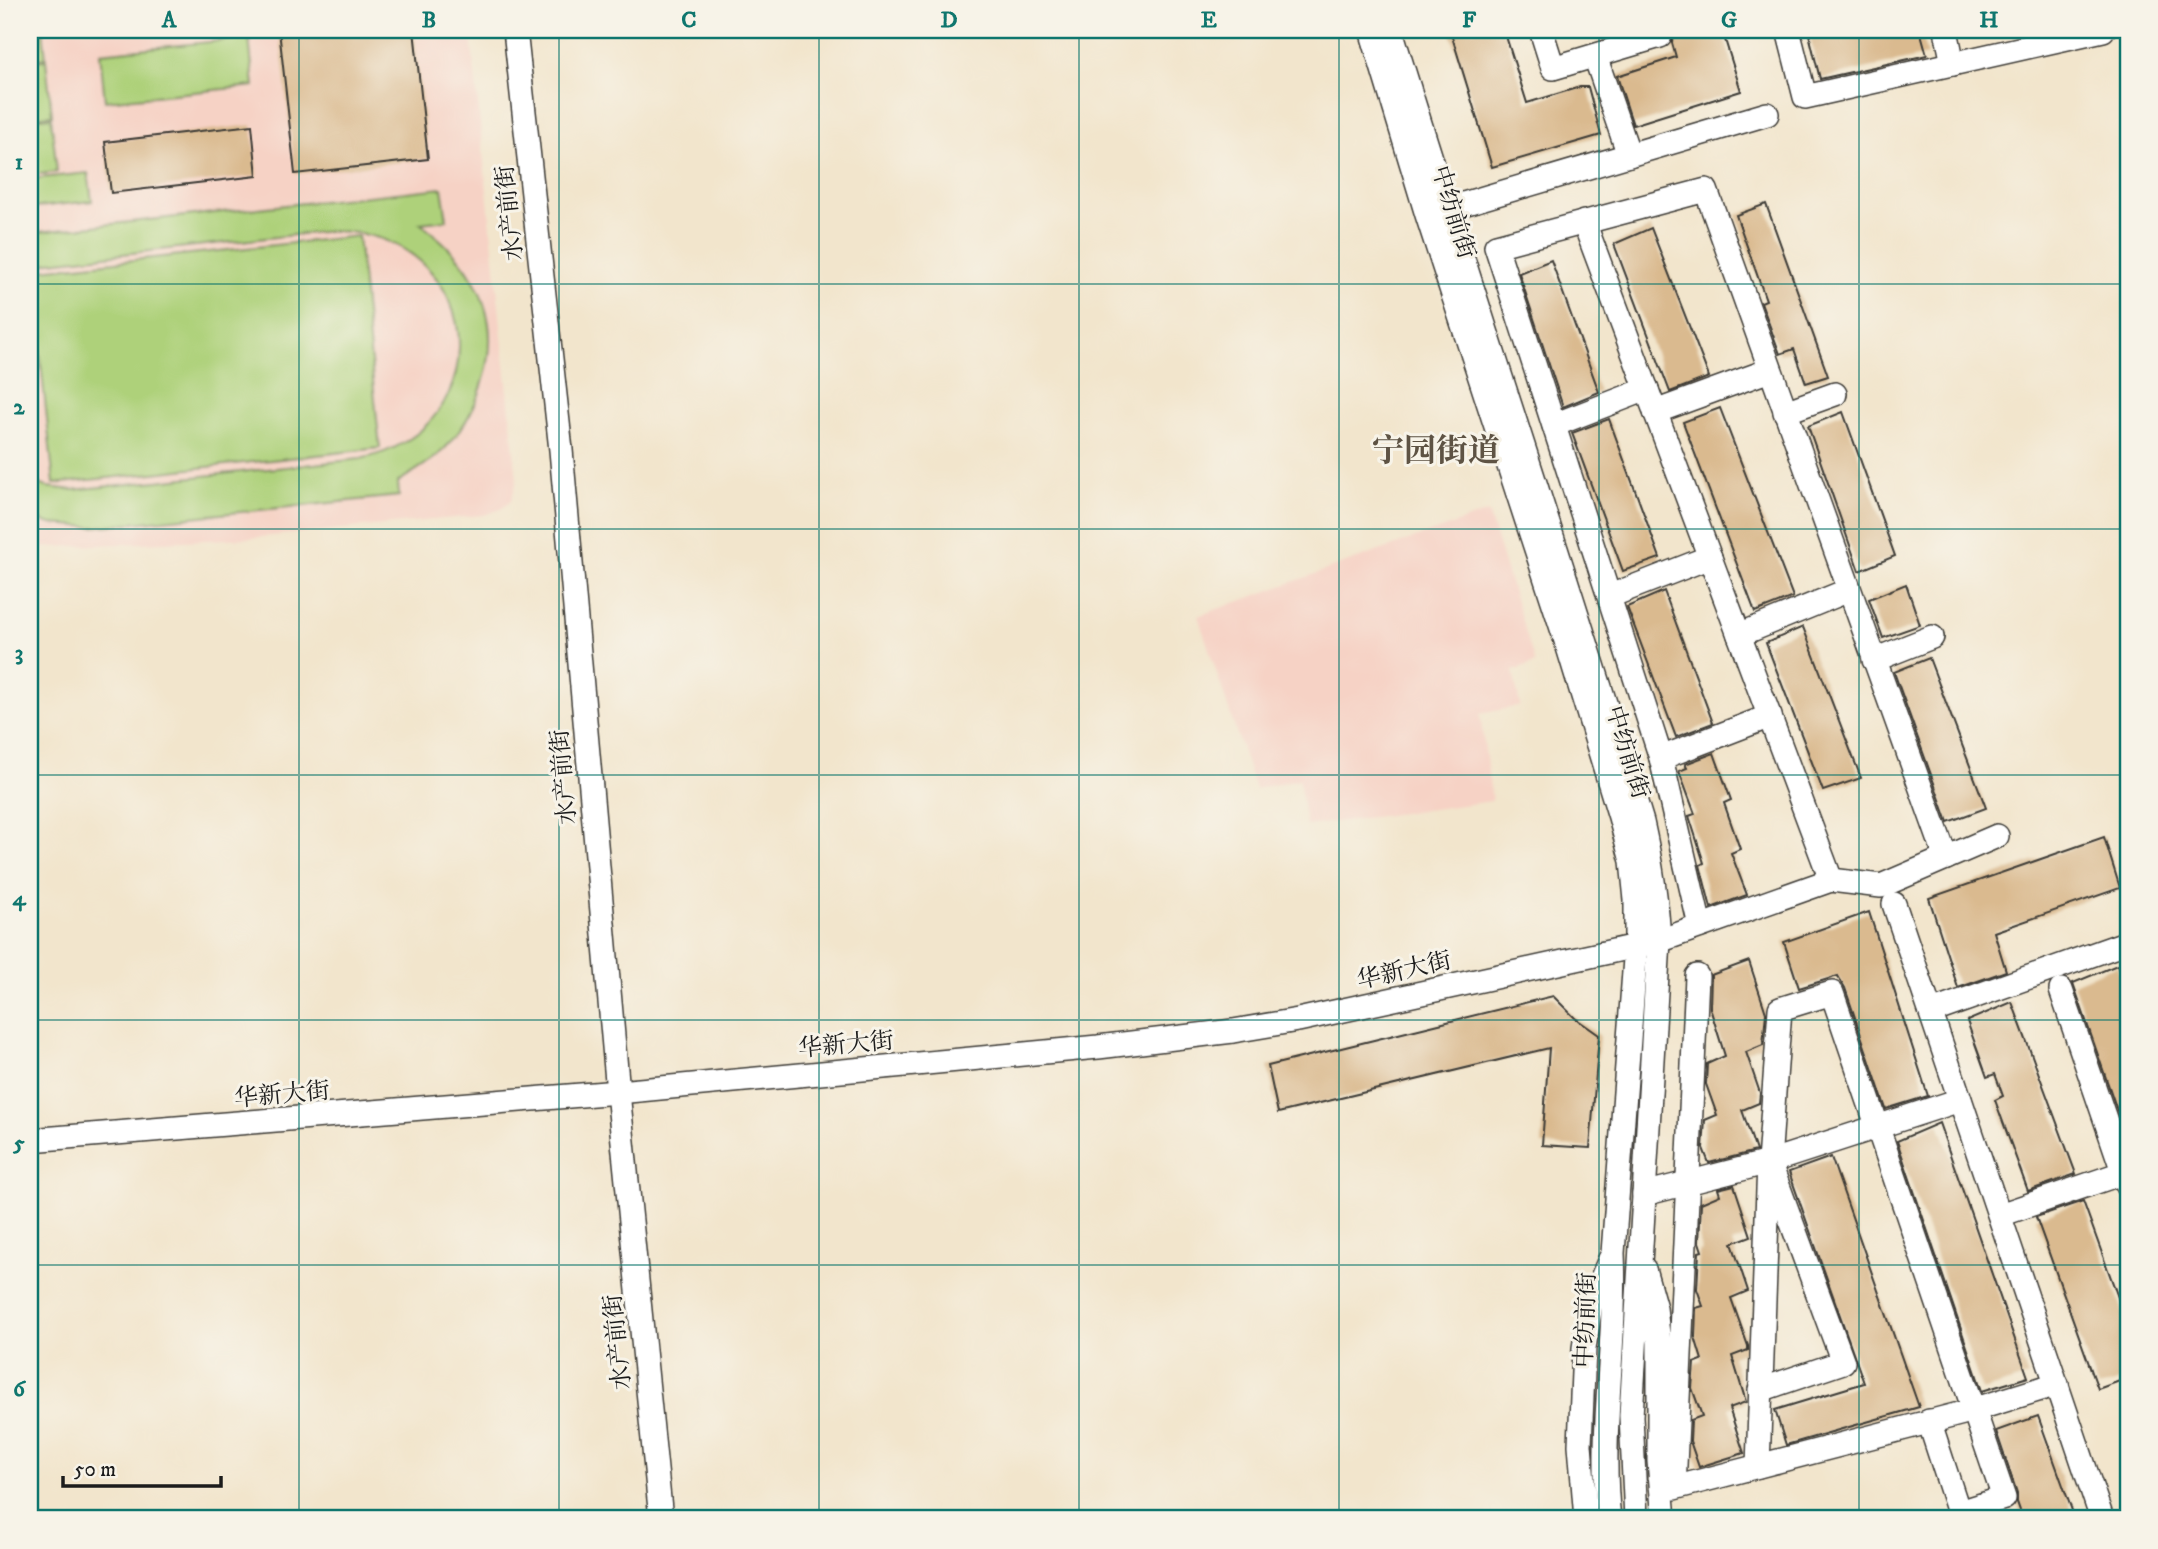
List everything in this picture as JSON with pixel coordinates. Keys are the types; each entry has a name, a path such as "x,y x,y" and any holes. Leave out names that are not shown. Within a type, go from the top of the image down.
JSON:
{"street":[{"name":"水产前街","path":"515,30 561,450 618,1092 661,1519"},
{"name":"中纺前街","path":"1371,30 1437,212 1632,861 1636,900 1636,945 1613,1253 1615,1293 1605,1451 1609,1519"},
{"path":"1391,30 1437,212 1566,573 1642,822 1657,896 1659,941 1631,1416 1636,1519"},
{"path":"1541,30 1553,68 1660,36 1658,30"},
{"path":"1788,30 1805,97 2103,30"},
{"path":"1946,30 1953,64"},
{"path":"1595,56 1629,155"},
{"path":"1437,212 1767,114"},
{"path":"1700,926 1661,758 1611,596 1496,246 1706,190 1946,858"},
{"path":"1584,222 1831,880 1881,886 1997,836"},
{"path":"1655,412 1770,370"},
{"path":"1554,425 1647,389"},
{"path":"1785,412 1835,394"},
{"path":"1611,596 1710,557"},
{"path":"1739,635 1849,590"},
{"path":"1874,660 1932,637"},
{"path":"1661,758 1770,716"},
{"name":"华新大街","path":"30,1140 618,1092 1086,1048 1233,1031 1298,1020 1659,941 1831,880"},
{"path":"1894,904 2102,1519"},
{"path":"1931,1012 2128,942"},
{"path":"1697,976 1674,1488 1929,1421 2057,1384"},
{"path":"2000,1215 2127,1176 2061,990"},
{"path":"1758,1466 1769,1162 1780,1009 1832,993 2004,1499 1960,1516 1929,1421"},
{"path":"1644,1194 1769,1162 1961,1100"},
{"path":"1759,1390 1843,1362 1769,1162"},
{"path":"1587,1519 1580,1445 1584,1348 1591,1304 1613,1253"},
{"path":"1641,1258 1655,1308 1659,1343 1659,1461 1664,1519"}],"shaded area":[{"path":"30,30 458,30 459,36 471,36 517,480 511,501 501,509 484,515 250,538 30,548"},
{"path":"1488,512 1535,663 1513,671 1520,706 1480,714 1492,801 1306,826 1299,779 1255,789 1198,616"}],"green space":[{"path":"30,30 43,30 46,58 30,60"},
{"path":"249,38 254,86 105,101 100,53"},
{"path":"46,60 52,115 30,117 30,61"},
{"path":"51,117 57,172 30,175 30,119"},
{"path":"88,173 92,201 30,208 30,179"},
{"path":"442,188 447,220 420,223 460,260 475,282 485,307 490,346 482,387 464,424 438,455 398,482 399,496 93,527 51,524 30,517 30,481 47,487 73,490 360,459 407,441 439,411 456,374 458,334 447,295 422,262 383,240 331,231 50,262 30,268 30,233"},
{"path":"358,236 380,448 54,484 31,271"}],"building":[{"path":"279,30 414,30 428,159 295,174"},
{"path":"1450,30 1504,30 1527,103 1588,87 1601,135 1492,167"},
{"path":"1673,30 1722,30 1741,91 1633,125 1617,76 1676,57 1672,43"},
{"path":"1808,30 1920,30 1927,55 1820,79"},
{"path":"252,125 257,176 111,193 105,142"},
{"path":"1766,204 1828,376 1806,383 1794,349 1780,354 1761,302 1766,300 1736,215"},
{"path":"1651,228 1709,377 1670,392 1614,244"},
{"path":"1551,260 1599,392 1563,407 1519,273"},
{"path":"1720,408 1793,597 1755,612 1683,422"},
{"path":"1843,412 1895,556 1859,571 1808,426"},
{"path":"1609,419 1660,558 1623,571 1572,433"},
{"path":"1906,584 1920,625 1883,638 1869,599"},
{"path":"1664,591 1713,723 1676,737 1627,607"},
{"path":"1803,627 1861,778 1823,791 1766,643"},
{"path":"1929,658 1986,808 1948,822 1894,672"},
{"path":"1714,753 1731,800 1724,803 1740,849 1731,853 1747,895 1711,908 1700,865 1704,863 1689,816 1695,814 1679,771 1687,768 1685,764"},
{"path":"2104,837 2120,888 1994,932 2006,971 1958,988 1929,898"},
{"path":"1869,912 1928,1096 1886,1109 1845,988 1838,976 1799,988 1784,942"},
{"path":"1749,961 1766,1013 1763,1045 1746,1052 1760,1093 1759,1103 1742,1110 1756,1151 1709,1163 1703,1148 1705,1120 1717,1115 1706,1084 1707,1064 1725,1056 1710,1008 1711,975"},
{"path":"2117,965 2128,995 2126,1136 2073,983"},
{"path":"1553,996 1575,1018 1599,1035 1590,1148 1542,1145 1549,1048 1278,1113 1268,1066"},
{"path":"2012,1002 2076,1174 2028,1191 1995,1100 2003,1096 1995,1074 1987,1077 1967,1021"},
{"path":"1939,1123 2028,1377 1982,1391 1897,1141"},
{"path":"1831,1157 1919,1407 1786,1445 1775,1410 1864,1383 1789,1172"},
{"path":"1734,1185 1751,1236 1732,1243 1748,1291 1731,1298 1748,1346 1748,1350 1732,1356 1746,1402 1729,1408 1744,1453 1699,1467 1690,1441 1691,1420 1702,1416 1692,1388 1694,1363 1702,1360 1695,1337 1696,1308 1703,1306 1697,1289 1699,1252 1702,1251 1699,1242 1701,1203 1720,1195 1718,1189"},
{"path":"2083,1201 2128,1325 2128,1378 2098,1389 2036,1217"},
{"path":"2038,1416 2075,1519 2023,1519 1996,1431"}],"district":[{"name":"宁园街道","path":"1436,450"}]}
